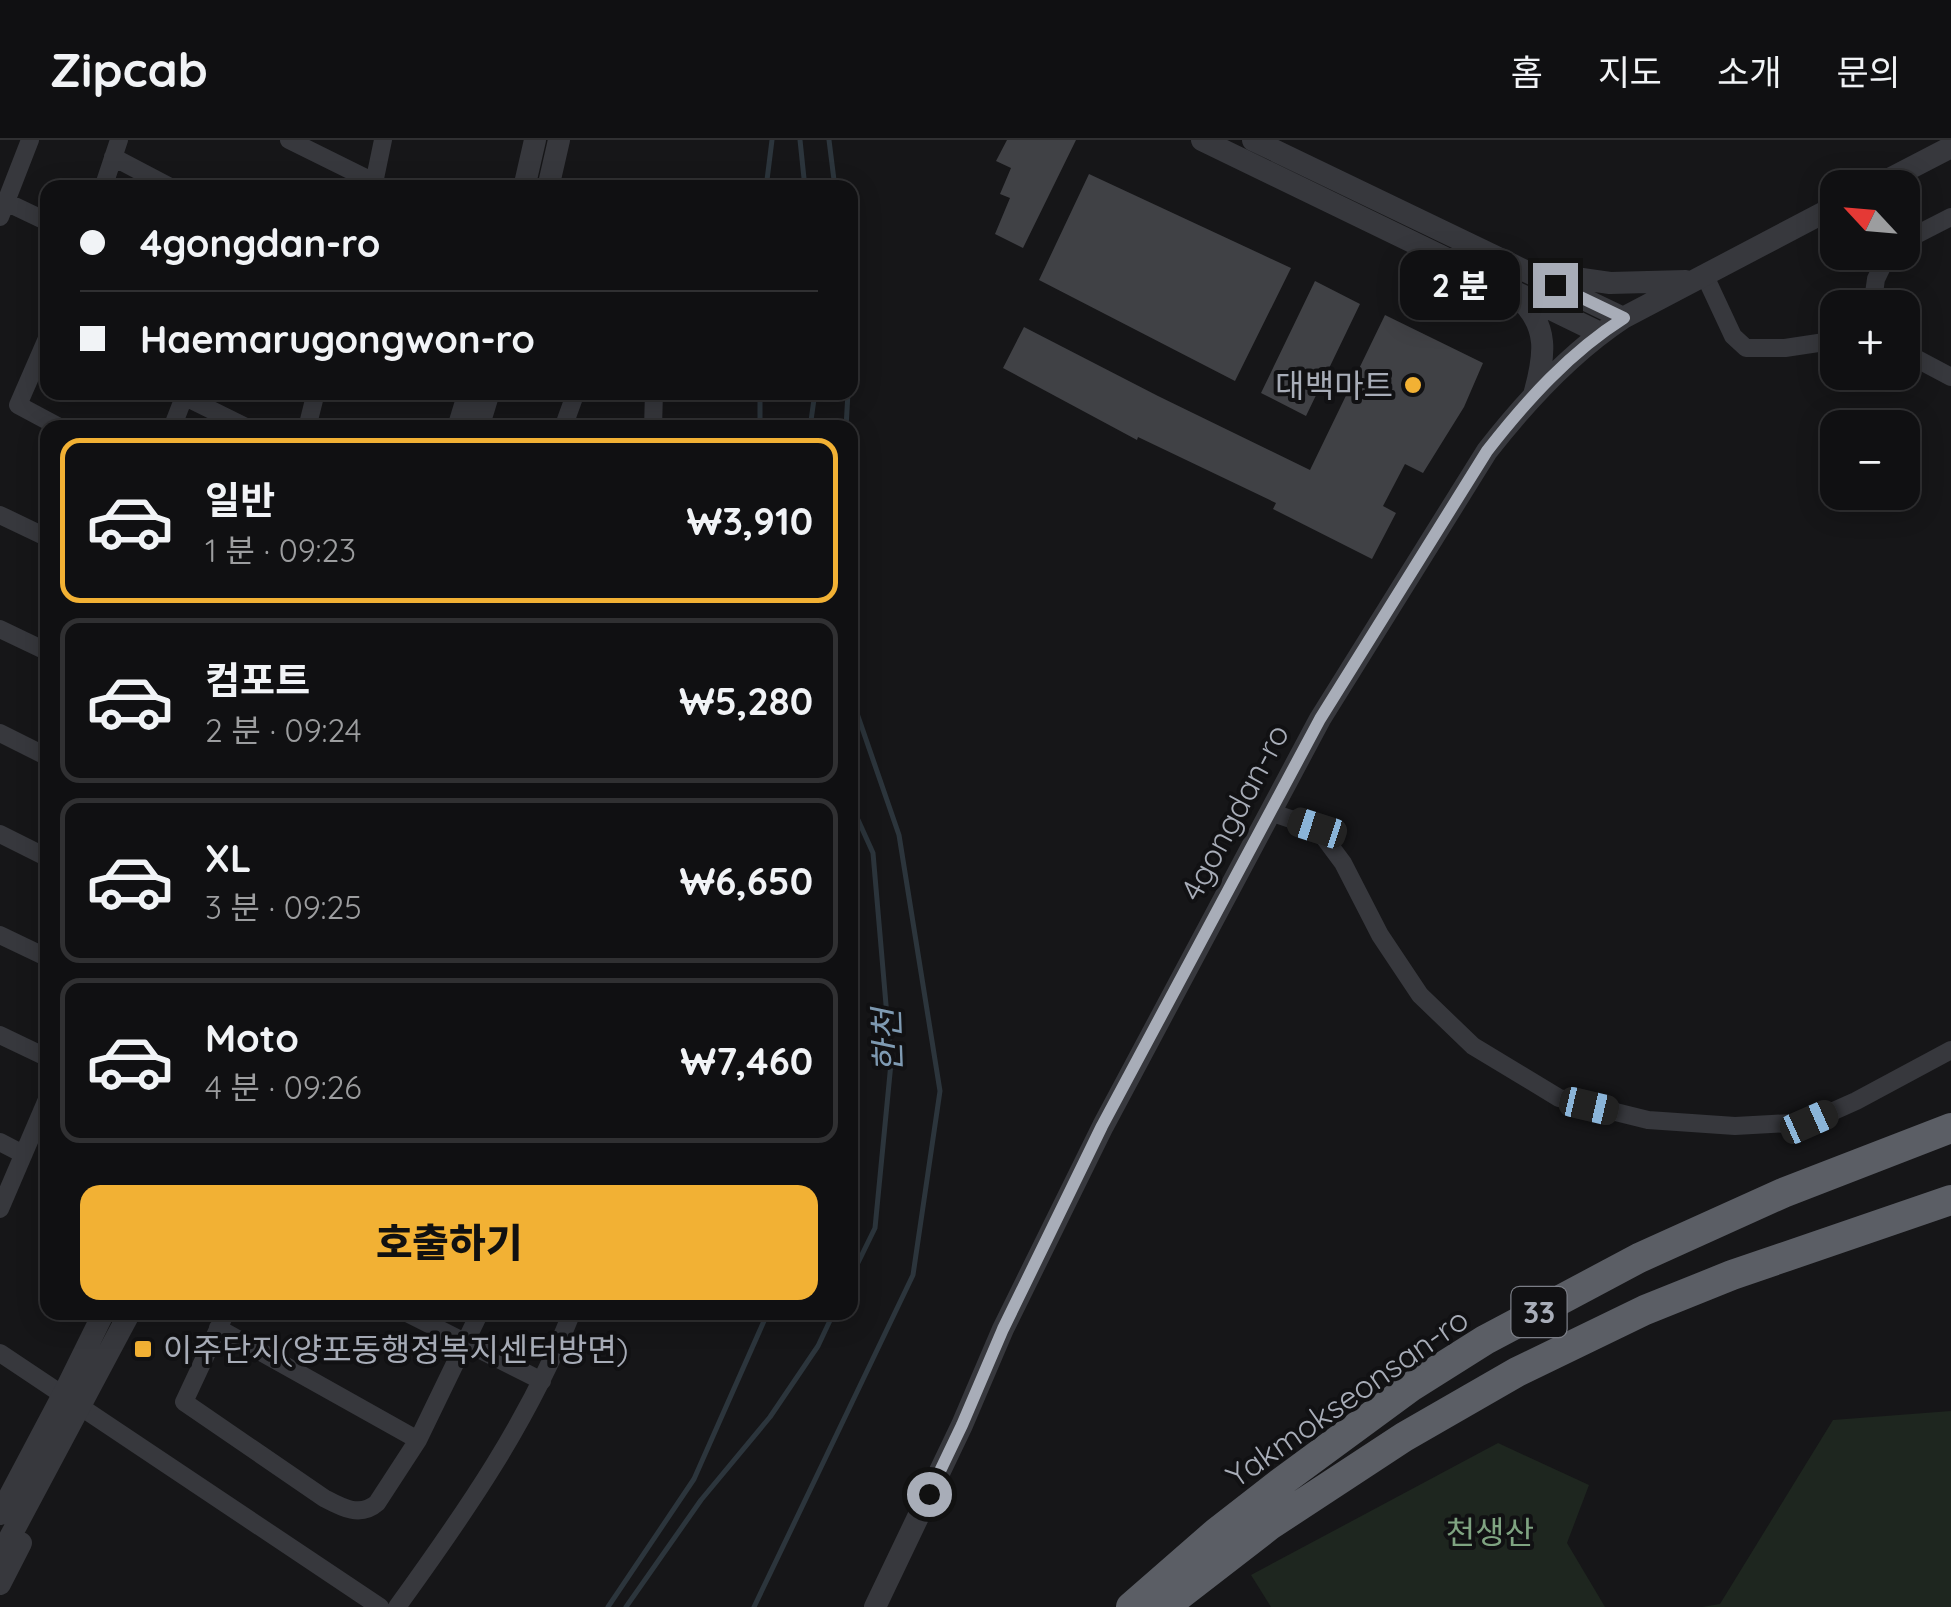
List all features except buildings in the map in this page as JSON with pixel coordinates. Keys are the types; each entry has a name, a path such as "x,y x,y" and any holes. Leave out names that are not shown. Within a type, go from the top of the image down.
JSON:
{"highway":[{"name":"Yakmokseonsan-ro","path":"1164,1607 1183,1576 1280,1483 1412,1386 1485,1340 1639,1258 1783,1193 1951,1128"},
{"name":"Yakmokseonsan-ro","path":"1131,1607 1270,1525 1404,1437 1517,1372 1732,1274 1951,1200"}],"street":[{"path":"30,140 3,209 40,220"},
{"path":"288,140 364,180"},
{"path":"374,180 384,140"},
{"path":"526,180 535,140"},
{"path":"550,180 559,140"},
{"path":"1202,140 1514,278 1624,318"},
{"path":"1253,140 1514,278 1600,333"},
{"path":"1906,170 1951,146"},
{"path":"106,180 116,149 161,180"},
{"name":"4gongdan-ro","path":"875,1607 1102,1126 1320,719 1487,451 1533,397 1600,333 1820,215"},
{"path":"1920,233 1951,217"},
{"path":"1514,278 1610,284 1700,278 1733,336 1746,348 1820,343"},
{"path":"1514,278 1540,326 1543,344 1533,397"},
{"path":"40,355 18,406 45,420"},
{"path":"1920,361 1951,377"},
{"path":"190,400 232,420"},
{"path":"0,515 40,534"},
{"path":"0,630 40,648"},
{"path":"0,733 40,753"},
{"path":"1270,812 1317,828 1343,864 1380,935 1420,995 1473,1046 1559,1098 1648,1120 1735,1126 1809,1122 1951,1050"},
{"path":"0,834 40,854"},
{"path":"0,936 40,954"},
{"path":"0,1035 40,1054"},
{"path":"0,1209 40,1115"},
{"path":"0,1142 23,1154"},
{"path":"0,1556 71,1401 101,1320"},
{"path":"1,1510 125,1320"},
{"path":"418,1440 222,1320 184,1402 324,1498 350,1509 370,1509 418,1440 476,1320"},
{"path":"421,1320 542,1381"},
{"path":"396,1607 480,1488 525,1416 569,1320"},
{"path":"0,1353 380,1607"},
{"path":"0,1584 62,1458 71,1401"}],"green space":[{"path":"1951,1411 1951,1607 1702,1607 1720,1604 1833,1420"},
{"name":"천생산","path":"1498,1443 1589,1485 1567,1543 1605,1607 1271,1607 1251,1575"}],"waterway":[{"path":"767,180 772,140"},
{"name":"한천","path":"800,140 804,180"},
{"path":"829,140 834,180"},
{"path":"760,400 760,420"},
{"name":"한천","path":"811,420 814,400"},
{"path":"846,420 848,400"},
{"path":"754,1607 913,1275 940,1091 899,835 858,716"},
{"name":"한천","path":"858,820 873,853 891,1063 875,1228 858,1263"},
{"path":"608,1607 694,1479 764,1320"},
{"name":"한천","path":"626,1607 701,1500 770,1417 818,1346 830,1320"}],"place":[{"name":"대백마트","path":"1413,385"},
{"name":"이주단지(양포동행정복지센터방면)","path":"143,1349"}],"route":[{"path":"929,1494 1003,1329 1102,1126 1320,719 1487,451 1513,418 1570,360 1624,318 1555,285"}]}
